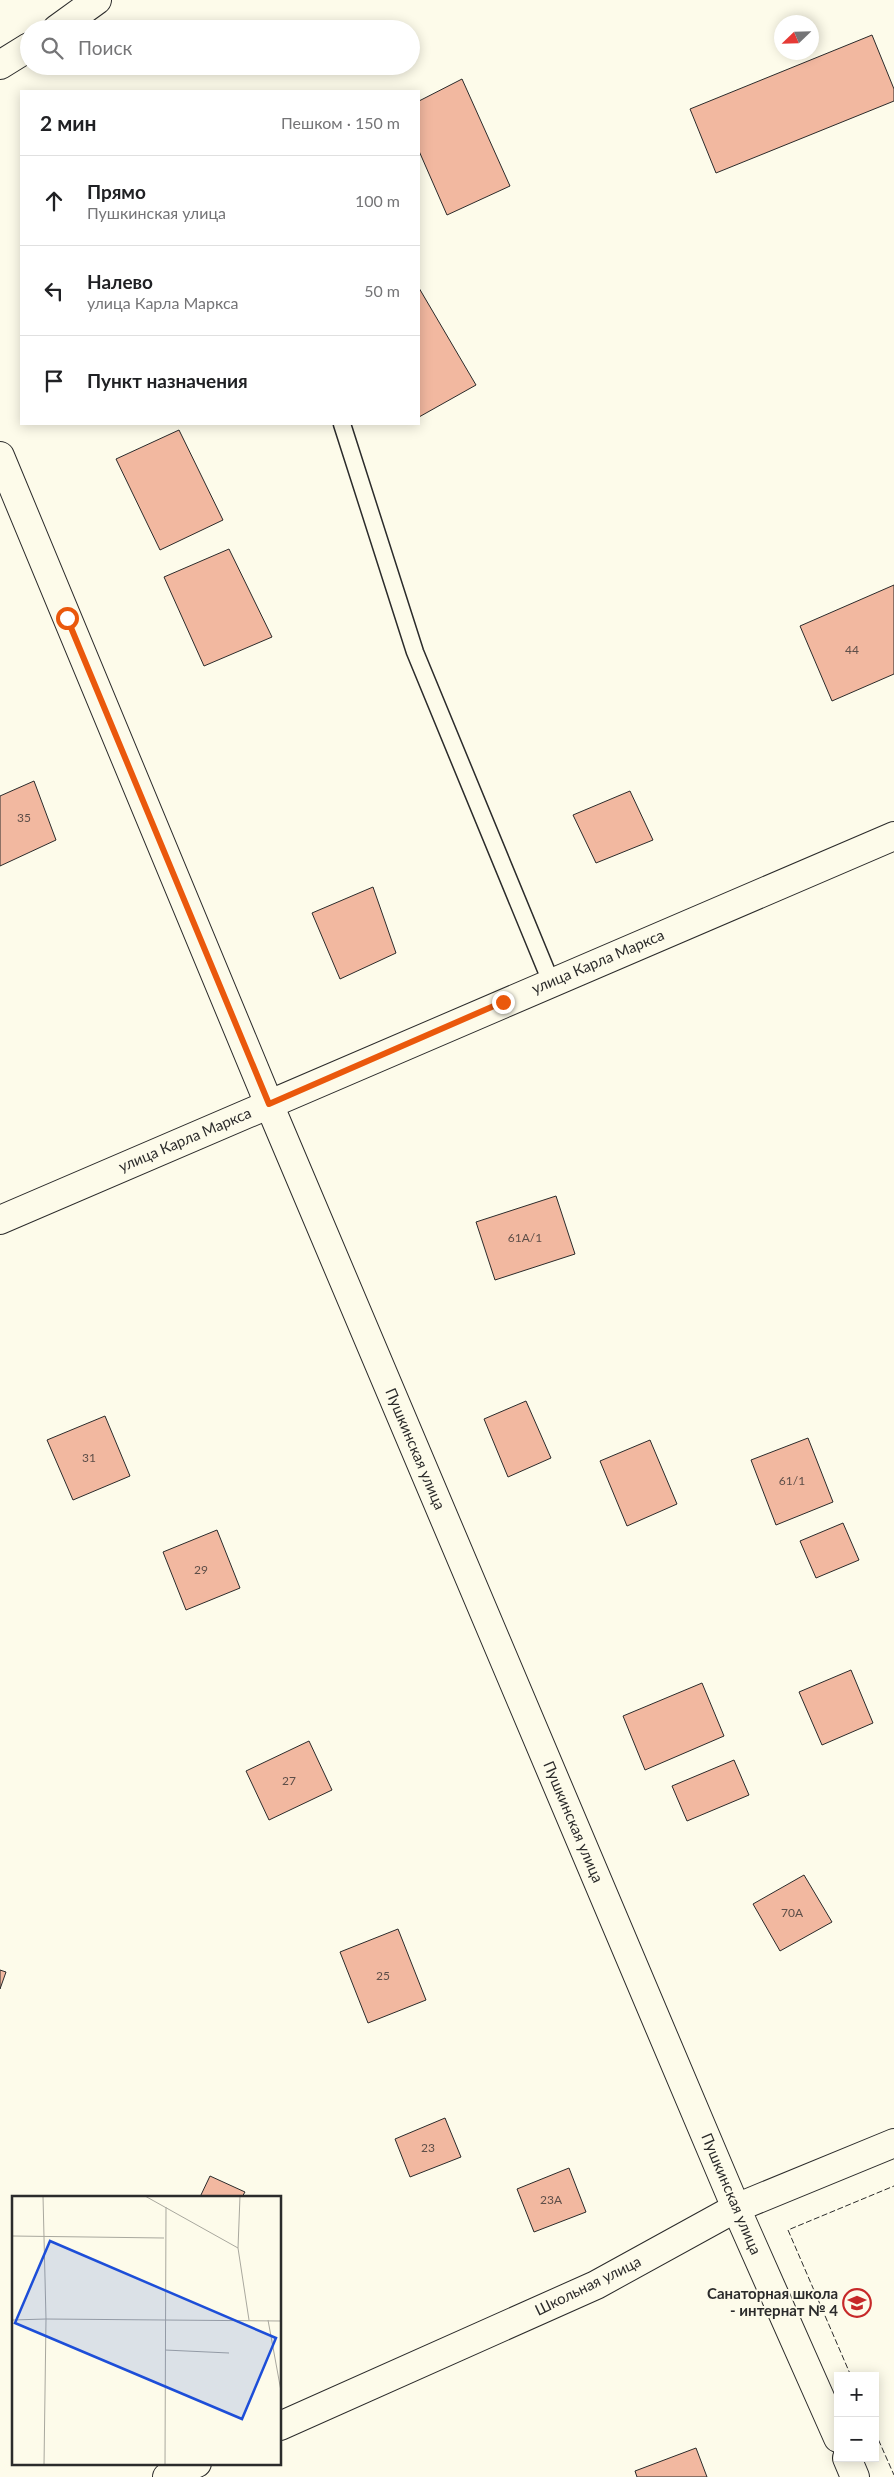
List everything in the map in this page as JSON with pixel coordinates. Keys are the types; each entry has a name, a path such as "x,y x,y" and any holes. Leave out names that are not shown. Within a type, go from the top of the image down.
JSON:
{"street":[{"path":"69,20 97,0"},
{"path":"0,65 20,53"},
{"name":"Пушкинская улица","path":"0,456 269,1104 736,2208 834,2429"},
{"name":"улица Карла Маркса","path":"0,1220 894,836"},
{"name":"Школьная улица","path":"281,2426 596,2285 736,2208 894,2143"},
{"path":"849,2462 855,2477"},
{"path":"167,2477 195,2464"}],"lane":[{"path":"342,425 415,652 551,982"}],"building":[{"path":"872,35 894,89 894,101 716,173 690,109 811,60 819,60 819,57"},
{"path":"462,79 510,186 447,215 420,153 420,100"},
{"path":"420,290 476,385 420,416"},
{"path":"179,430 223,520 160,550 116,459"},
{"path":"229,549 272,637 204,666 164,577"},
{"path":"894,585 894,674 832,701 800,626"},
{"path":"34,781 56,840 0,866 0,796"},
{"path":"630,791 653,840 596,863 573,815"},
{"path":"373,887 396,953 340,979 312,913"},
{"path":"556,1196 575,1254 495,1280 476,1222"},
{"path":"526,1401 551,1458 508,1477 484,1419"},
{"path":"105,1416 130,1476 73,1500 47,1440"},
{"path":"808,1438 833,1502 776,1525 751,1460"},
{"path":"650,1440 677,1504 627,1526 600,1461"},
{"path":"843,1523 859,1560 816,1578 800,1541"},
{"path":"217,1530 240,1588 186,1610 163,1552"},
{"path":"851,1670 873,1723 822,1745 799,1692"},
{"path":"702,1683 724,1736 645,1770 623,1716"},
{"path":"309,1741 332,1790 269,1820 246,1771"},
{"path":"734,1760 749,1795 687,1821 672,1786"},
{"path":"804,1875 832,1922 780,1951 753,1904"},
{"path":"398,1929 426,2000 368,2023 340,1952"},
{"path":"0,1970 6,1972 0,1989"},
{"path":"445,2118 461,2157 410,2177 395,2139"},
{"path":"569,2168 586,2212 534,2232 517,2189"},
{"path":"210,2176 245,2192 243,2196 200,2196"},
{"path":"696,2448 707,2477 637,2477 635,2471"}],"fence":[{"path":"849,2372 788,2230 894,2186"},
{"path":"879,2441 894,2475"}],"place":[{"name":"Санаторная школа - интернат № 4","path":"857,2303"}],"route":[{"path":"67,618 269,1104 503,1002"}]}
